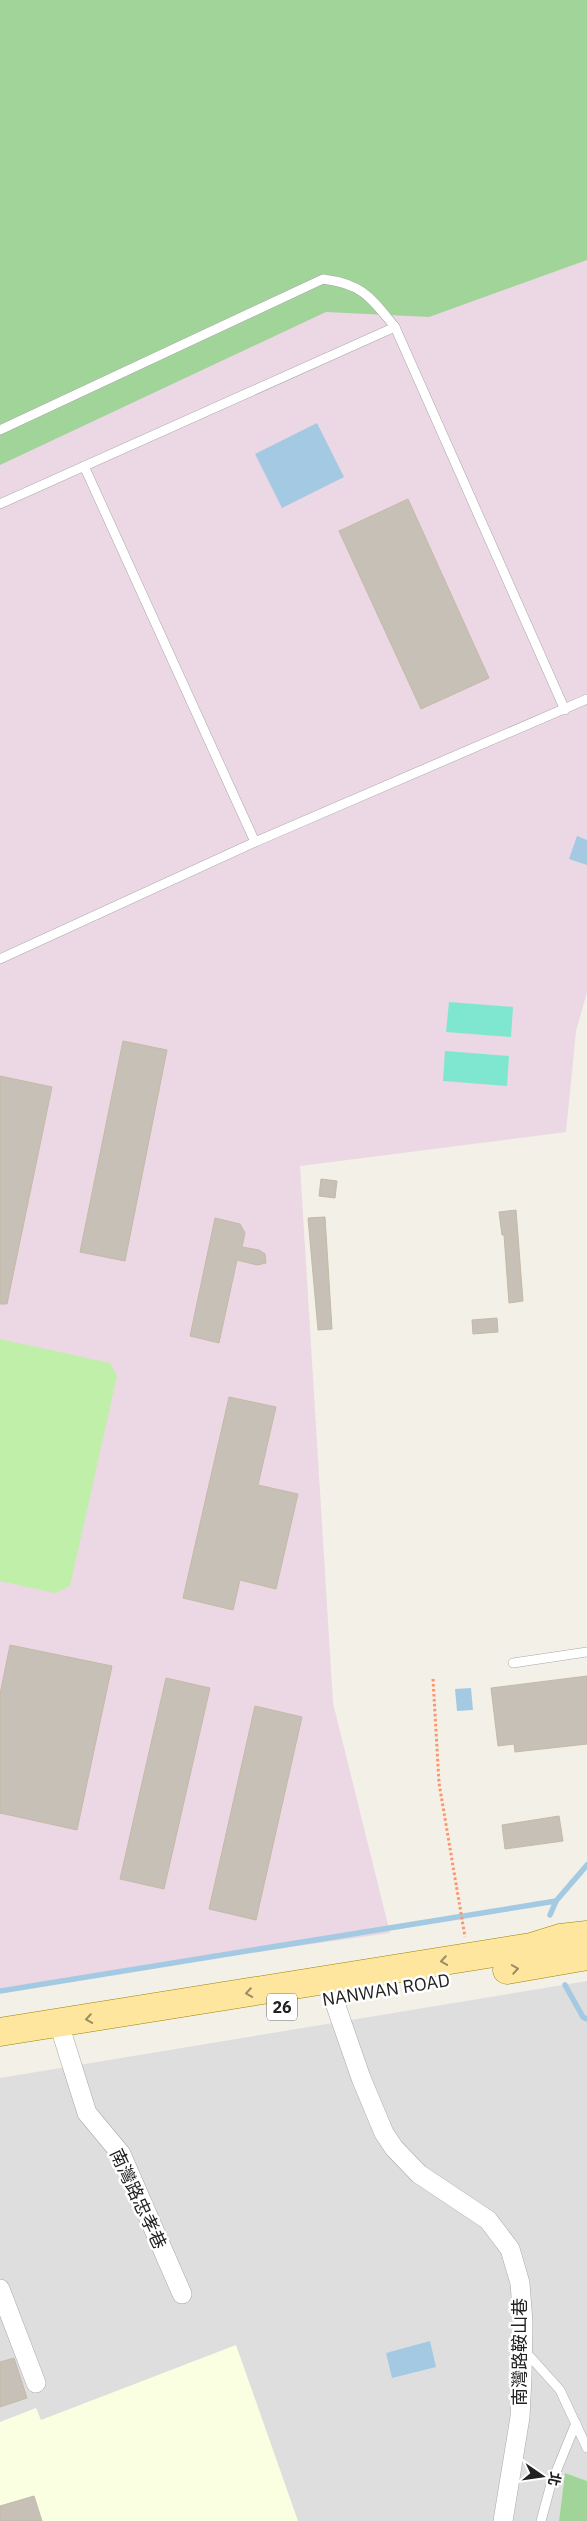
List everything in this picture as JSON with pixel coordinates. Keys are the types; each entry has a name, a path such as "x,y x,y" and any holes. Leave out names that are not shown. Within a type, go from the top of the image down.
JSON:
{"main road":[{"name":"26","path":"570,1951 587,1935"},
{"name":"NANWAN ROAD","path":"330,1989 469,1957 531,1947 570,1951"},
{"name":"NANWAN ROAD","path":"0,2052 62,2033 570,1951"},
{"name":"NANWAN ROAD","path":"0,2032 62,2033"}],"street":[{"name":"南灣路鞍山巷","path":"330,1989 361,2078 384,2132 394,2148 419,2174 488,2220 510,2249 520,2283 522,2348 520,2417 503,2521"},
{"name":"南灣路忠孝巷","path":"62,2033 86,2113 121,2154 182,2294"},
{"path":"0,2289 36,2383"}],"lane":[{"path":"0,430 323,279 346,282 370,296 395,327 565,710"},
{"path":"0,504 395,327"},
{"path":"84,466 255,842"},
{"path":"0,959 255,842 587,699"},
{"path":"513,1663 587,1652"},
{"path":"522,2348 560,2390 587,2448"},
{"path":"541,2521 551,2484 576,2423"}],"path":[{"path":"433,1679 439,1783 469,1957"}],"shaded area":[{"path":"0,0 587,0 587,992 576,1031 566,1132 300,1166 333,1703 390,1933 0,1988"},
{"path":"587,1981 587,2481 565,2473 559,2521 0,2521 0,2078"},
{"path":"236,2345 298,2521 0,2521 0,2422 36,2408 41,2420"}],"green space":[{"path":"0,0 587,0 587,260 429,317 326,312 0,465"},
{"path":"449,1002 513,1007 511,1037 446,1032"},
{"path":"445,1051 509,1056 507,1086 443,1081"},
{"path":"0,1339 110,1363 117,1376 70,1586 55,1593 0,1581"},
{"path":"565,2473 587,2481 587,2521 559,2521"}],"water":[{"path":"317,423 344,477 282,508 255,454"},
{"path":"577,836 587,840 587,865 569,859"},
{"path":"471,1688 473,1710 457,1711 455,1689"},
{"path":"430,2341 436,2367 392,2378 386,2353"}],"building":[{"path":"408,499 489,678 421,709 339,531"},
{"path":"123,1041 167,1050 125,1261 80,1252"},
{"path":"0,1076 52,1087 7,1304 0,1304"},
{"path":"321,1179 337,1181 335,1198 319,1196"},
{"path":"516,1210 523,1301 509,1303 504,1235 502,1235 499,1212"},
{"path":"325,1217 332,1329 318,1330 308,1218"},
{"path":"215,1218 240,1224 245,1233 242,1247 259,1250 265,1254 266,1263 257,1265 237,1260 219,1343 190,1336"},
{"path":"497,1318 498,1332 473,1334 472,1320"},
{"path":"229,1397 276,1407 258,1485 298,1494 276,1589 240,1580 233,1610 183,1598"},
{"path":"10,1645 112,1666 77,1830 0,1813 0,1694"},
{"path":"587,1676 587,1744 515,1752 514,1744 498,1746 491,1688"},
{"path":"166,1678 210,1688 164,1889 120,1879"},
{"path":"255,1706 302,1717 256,1920 209,1909"},
{"path":"559,1816 563,1841 505,1849 502,1825"},
{"path":"14,2358 27,2398 0,2407 0,2362"},
{"path":"34,2496 42,2521 0,2521 0,2506"}],"waterway":[{"path":"550,1915 556,1901 587,1865"},
{"path":"0,1991 556,1901"},
{"path":"565,1985 583,2017 587,2019"}]}
